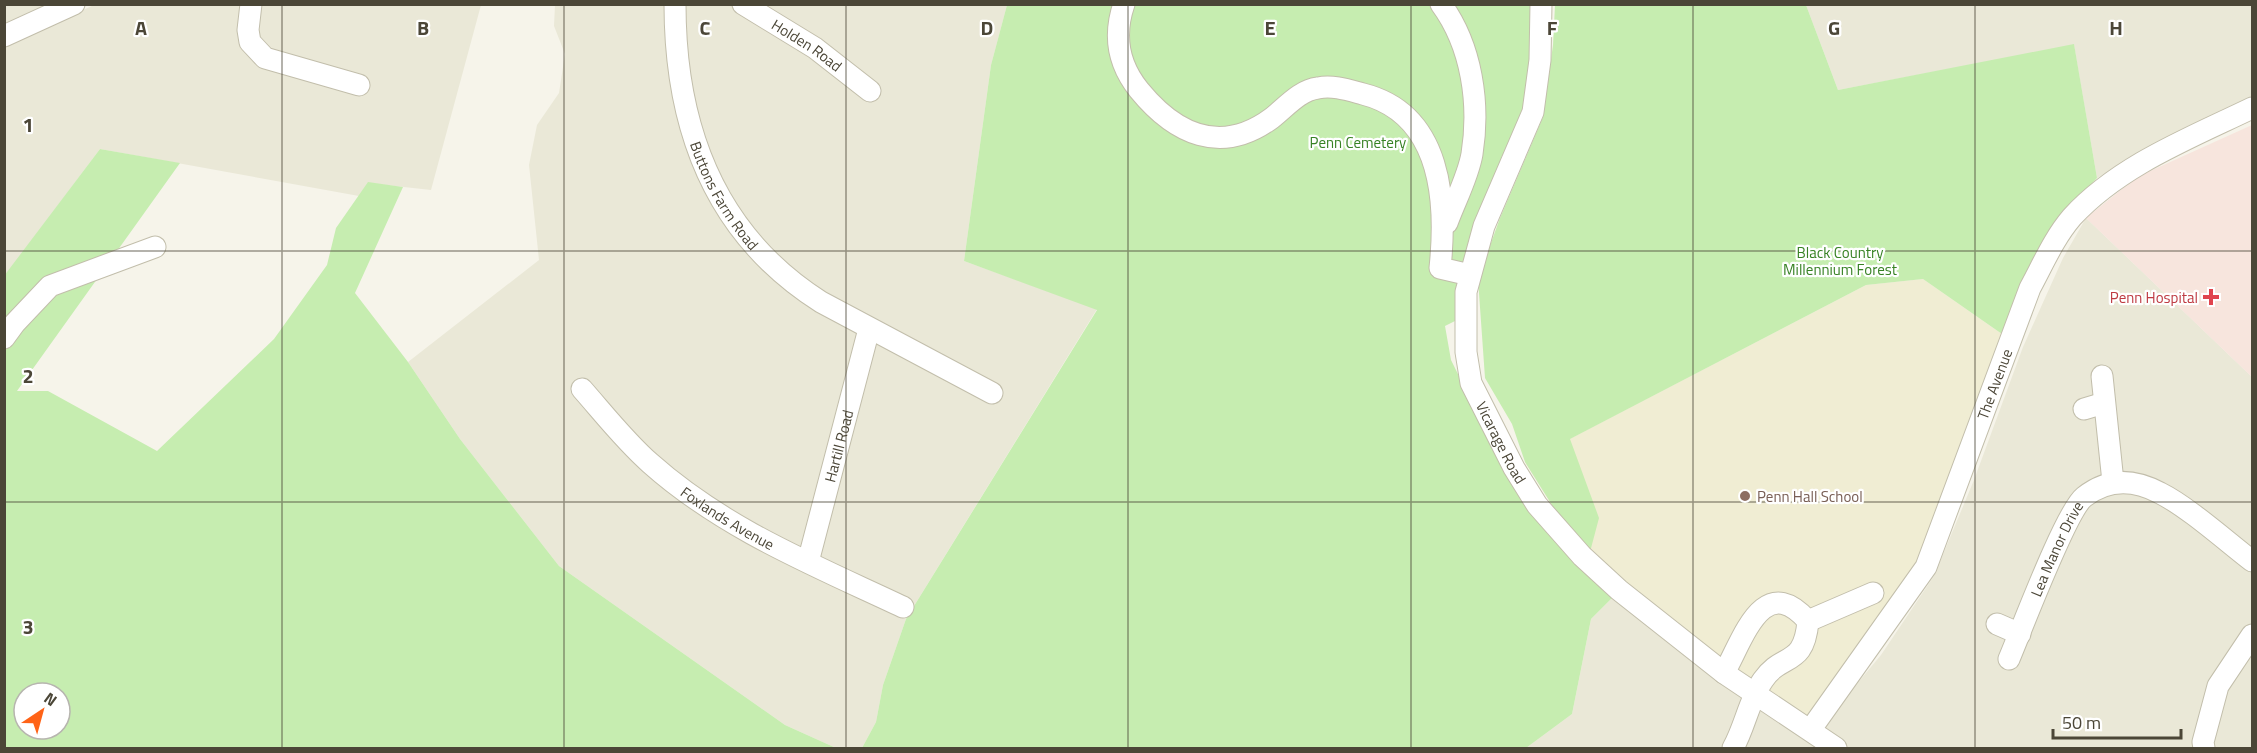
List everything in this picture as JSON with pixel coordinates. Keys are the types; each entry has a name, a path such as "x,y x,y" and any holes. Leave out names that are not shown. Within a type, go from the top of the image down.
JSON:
{"street":[{"path":"4,36 74,4"},
{"path":"251,4 248,30 250,42 265,58 359,85"},
{"name":"Buttons Farm Road","path":"675,4 676,48 690,128 712,185 730,215 772,265 797,287 869,329 992,393"},
{"name":"Holden Road","path":"743,4 815,48 870,91"},
{"path":"1124,4 1117,45 1122,61 1134,84 1151,104 1183,130 1207,138 1227,137 1252,130 1304,93 1315,88 1330,87 1366,94 1385,101 1399,111 1413,125 1433,158 1440,177 1444,232 1440,268 1470,275"},
{"path":"1441,4 1460,36 1470,68 1475,125 1472,156 1444,232"},
{"name":"Vicarage Road","path":"1541,4 1540,60 1533,112 1484,226 1466,292 1466,352 1471,383 1514,468 1537,505 1582,556 1619,590 1724,673 1811,729 1836,748"},
{"name":"The Avenue","path":"1811,729 1926,567 2030,288 2051,247 2072,217 2095,197 2146,160 2253,108"},
{"path":"4,338 15,322 50,286 154,247"},
{"name":"Hartill Road","path":"808,562 869,329"},
{"path":"2102,376 2094,406 2113,482 2128,482 2163,494 2253,561"},
{"name":"Foxlands Avenue","path":"582,389 649,462 682,489 752,536 903,607"},
{"name":"Lea Manor Drive","path":"2009,659 2068,522 2081,498 2113,482"},
{"path":"1808,621 1873,593"},
{"path":"1724,673 1744,635 1748,622 1761,609 1779,603 1790,604 1808,621"},
{"path":"1733,748 1756,693 1775,667 1797,655 1805,643 1808,621"},
{"path":"1997,624 2020,634"},
{"path":"2204,748 2203,742 2217,686 2253,635"}],"shaded area":[{"path":"5,4 53,5 5,27"},
{"path":"94,5 481,5 431,190 368,183 359,196 100,149 5,276 4,46"},
{"path":"555,5 1007,5 991,65 964,261 1097,309 906,619 883,685 876,722 862,748 836,748 785,725 559,566 460,439 408,362 539,260 529,165 537,125 559,93 565,54 554,26"},
{"path":"1806,5 2252,5 2252,98 2190,125 2097,178 2074,45 1838,90"},
{"name":"Penn Hospital","path":"2252,125 2252,377 2086,218 2137,177"},
{"path":"2086,218 2252,377 2252,748 1526,748 1572,714 1591,619 1615,595 1810,740 1881,655 1934,576 1974,480 2023,347 2063,258"},
{"name":"Penn Hall School","path":"1923,279 2002,334 1928,540 1911,572 1809,719 1710,655 1615,578 1567,529 1525,462 1866,285"}],"green space":[{"name":"Penn Cemetery","path":"1007,5 1532,5 1528,111 1514,141 1502,156 1482,213 1461,318 1445,326 1451,360 1507,473 1615,595 1591,619 1572,714 1526,748 862,748 876,722 883,685 906,619 1097,310 964,261 991,65"},
{"name":"Black Country Millennium Forest","path":"1555,5 1806,5 1838,90 2074,44 2097,178 2065,213 2033,259 2002,334 1923,279 1866,285 1570,439 1599,518 1590,552 1567,529 1525,462 1512,424 1485,378 1478,279 1500,218 1543,117 1553,45"},
{"path":"100,149 180,163 17,391 48,391 157,451 274,339 327,265 336,228 368,182 403,187 355,293 408,362 460,439 559,566 785,725 836,748 5,748 4,276"}],"place":[{"name":"Penn Hospital","path":"2211,297"},
{"name":"Penn Hall School","path":"1745,496"}]}
